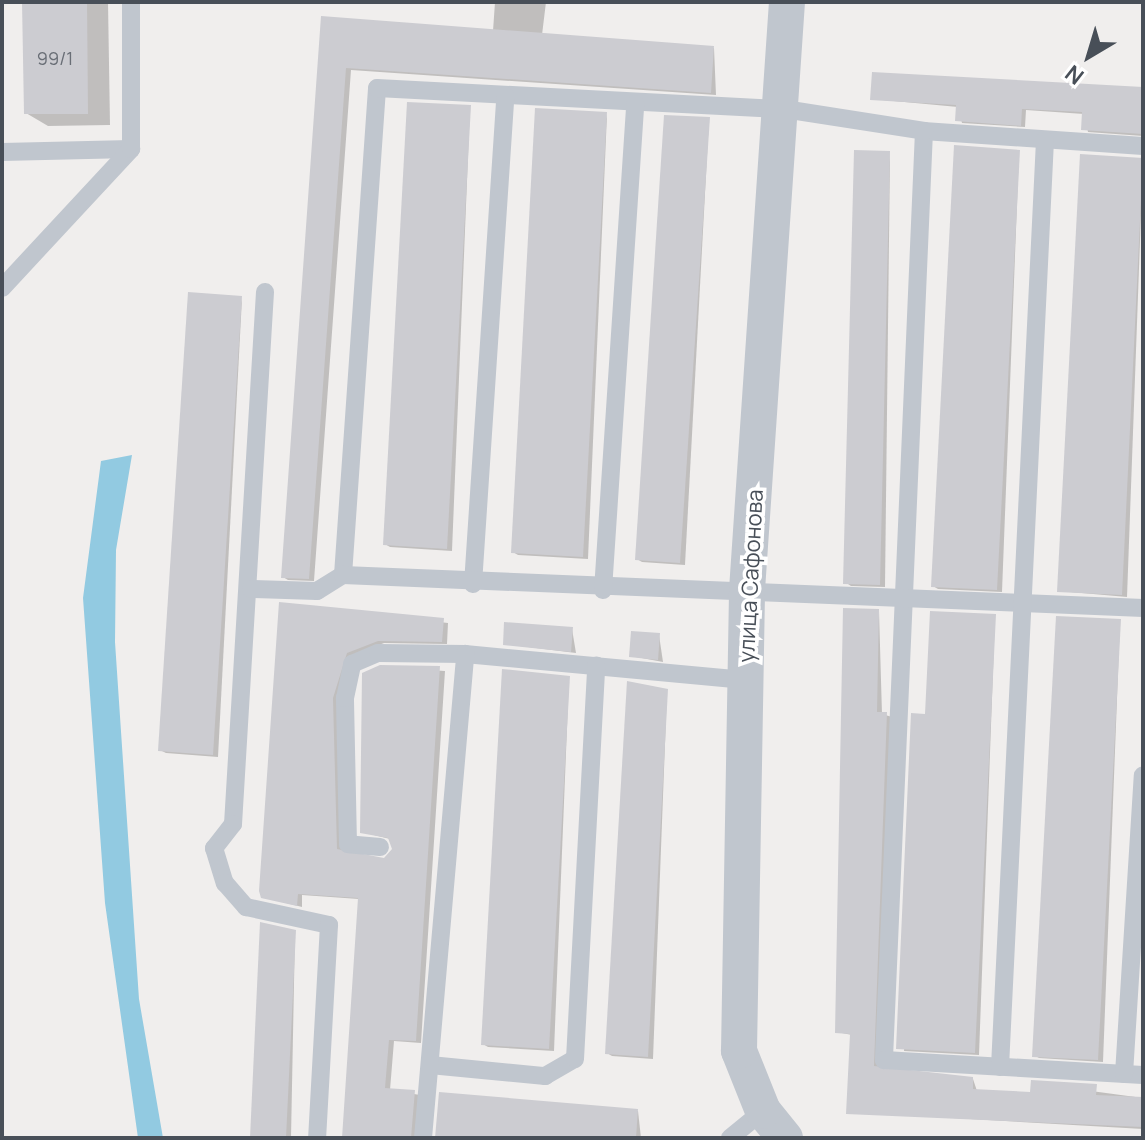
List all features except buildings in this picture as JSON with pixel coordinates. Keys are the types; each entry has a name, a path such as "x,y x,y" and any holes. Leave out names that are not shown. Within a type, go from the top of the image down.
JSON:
{"street":[{"name":"улица Сафонова","path":"766,1129 739,1051 745,680 747,590 784,109 787,2"}],"lane":[{"path":"2,288 131,149 131,2"},
{"path":"343,575 377,88 635,104 784,109 924,131 1143,146"},
{"path":"473,584 505,96"},
{"path":"603,590 635,104"},
{"path":"924,131 884,1060 1134,1075 1143,776"},
{"path":"1000,1067 1045,140"},
{"path":"2,152 131,149"},
{"path":"265,292 251,589 233,824 214,848 225,883 246,907 329,925 317,1138"},
{"path":"251,589 317,591 343,575 603,590 747,590 1143,608"},
{"path":"380,847 348,844 345,698 352,664 378,653 465,654 745,680"},
{"path":"423,1138 465,654"},
{"path":"430,1065 545,1076 575,1059 596,666"},
{"path":"730,1138 766,1129"}],"water":[{"path":"132,455 116,550 115,642 139,999 163,1138 138,1138 105,903 83,598 101,461"}]}
